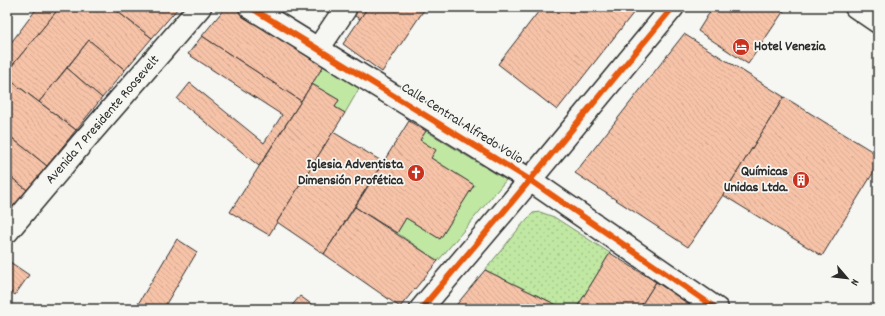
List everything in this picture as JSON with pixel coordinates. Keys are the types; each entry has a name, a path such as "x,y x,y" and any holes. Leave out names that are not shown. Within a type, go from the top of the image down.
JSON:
{"street":[{"name":"Avenida 7 Presidente Roosevelt","path":"7,232 200,7"},
{"name":"Calle Central Alfredo Volio","path":"250,7 530,180 717,309"},
{"path":"421,309 530,180 672,7"},
{"path":"856,7 878,22"},
{"path":"318,49 344,9"}],"green space":[{"path":"324,65 360,87 345,113 335,107 339,100 312,84"},
{"path":"426,131 506,180 438,261 397,233 406,218 440,239 474,185 431,158 420,140"},
{"path":"540,212 554,217 610,253 576,309 565,309 485,270 525,221 533,213"}],"building":[{"path":"38,7 60,7 7,72 7,48"},
{"path":"60,7 116,7 114,9 152,38 125,70 89,40 39,102 7,78 7,72"},
{"path":"116,7 179,7 152,38 114,9"},
{"path":"235,7 324,65 301,101 202,36 225,8"},
{"path":"340,7 368,7 360,19"},
{"path":"368,7 426,7 382,72 343,44"},
{"path":"542,7 638,7 557,110 498,64"},
{"name":"Hotel Venezia","path":"713,7 783,7 785,9 748,64 698,31"},
{"path":"684,34 784,97 723,195 688,247 575,173"},
{"path":"202,36 301,101 259,166 177,99 190,83 264,143 282,115 188,54"},
{"path":"89,40 125,70 102,98 67,68"},
{"path":"67,68 102,98 76,130 39,102"},
{"path":"7,78 76,130 47,166 7,134"},
{"path":"312,84 339,100 335,107 345,113 269,235 230,212"},
{"name":"Químicas Unidas Ltda.","path":"784,97 878,155 878,165 822,256 723,195"},
{"name":"Iglesia Adventista Dimensión Profética","path":"409,121 426,131 420,140 436,150 431,158 474,185 440,239 406,218 397,233 355,207"},
{"path":"333,132 383,162 324,254 277,222"},
{"path":"7,134 47,166 27,190 7,174"},
{"path":"7,174 27,190 7,214"},
{"path":"355,207 438,261 400,307 324,254"},
{"path":"177,239 197,252 163,309 135,309"},
{"path":"610,253 656,282 639,309 576,309"},
{"path":"10,262 29,275 15,295 7,289 7,265"},
{"path":"485,270 565,309 453,309"},
{"path":"656,282 692,306 690,309 639,309"},
{"path":"300,296 318,309 289,309"}],"cycle path":[{"path":"250,7 530,180 717,309"},
{"path":"421,309 673,7"}],"place":[{"name":"Hotel Venezia","path":"741,47"},
{"name":"Iglesia Adventista Dimensión Profética","path":"416,173"},
{"name":"Químicas Unidas Ltda.","path":"801,180"}]}
